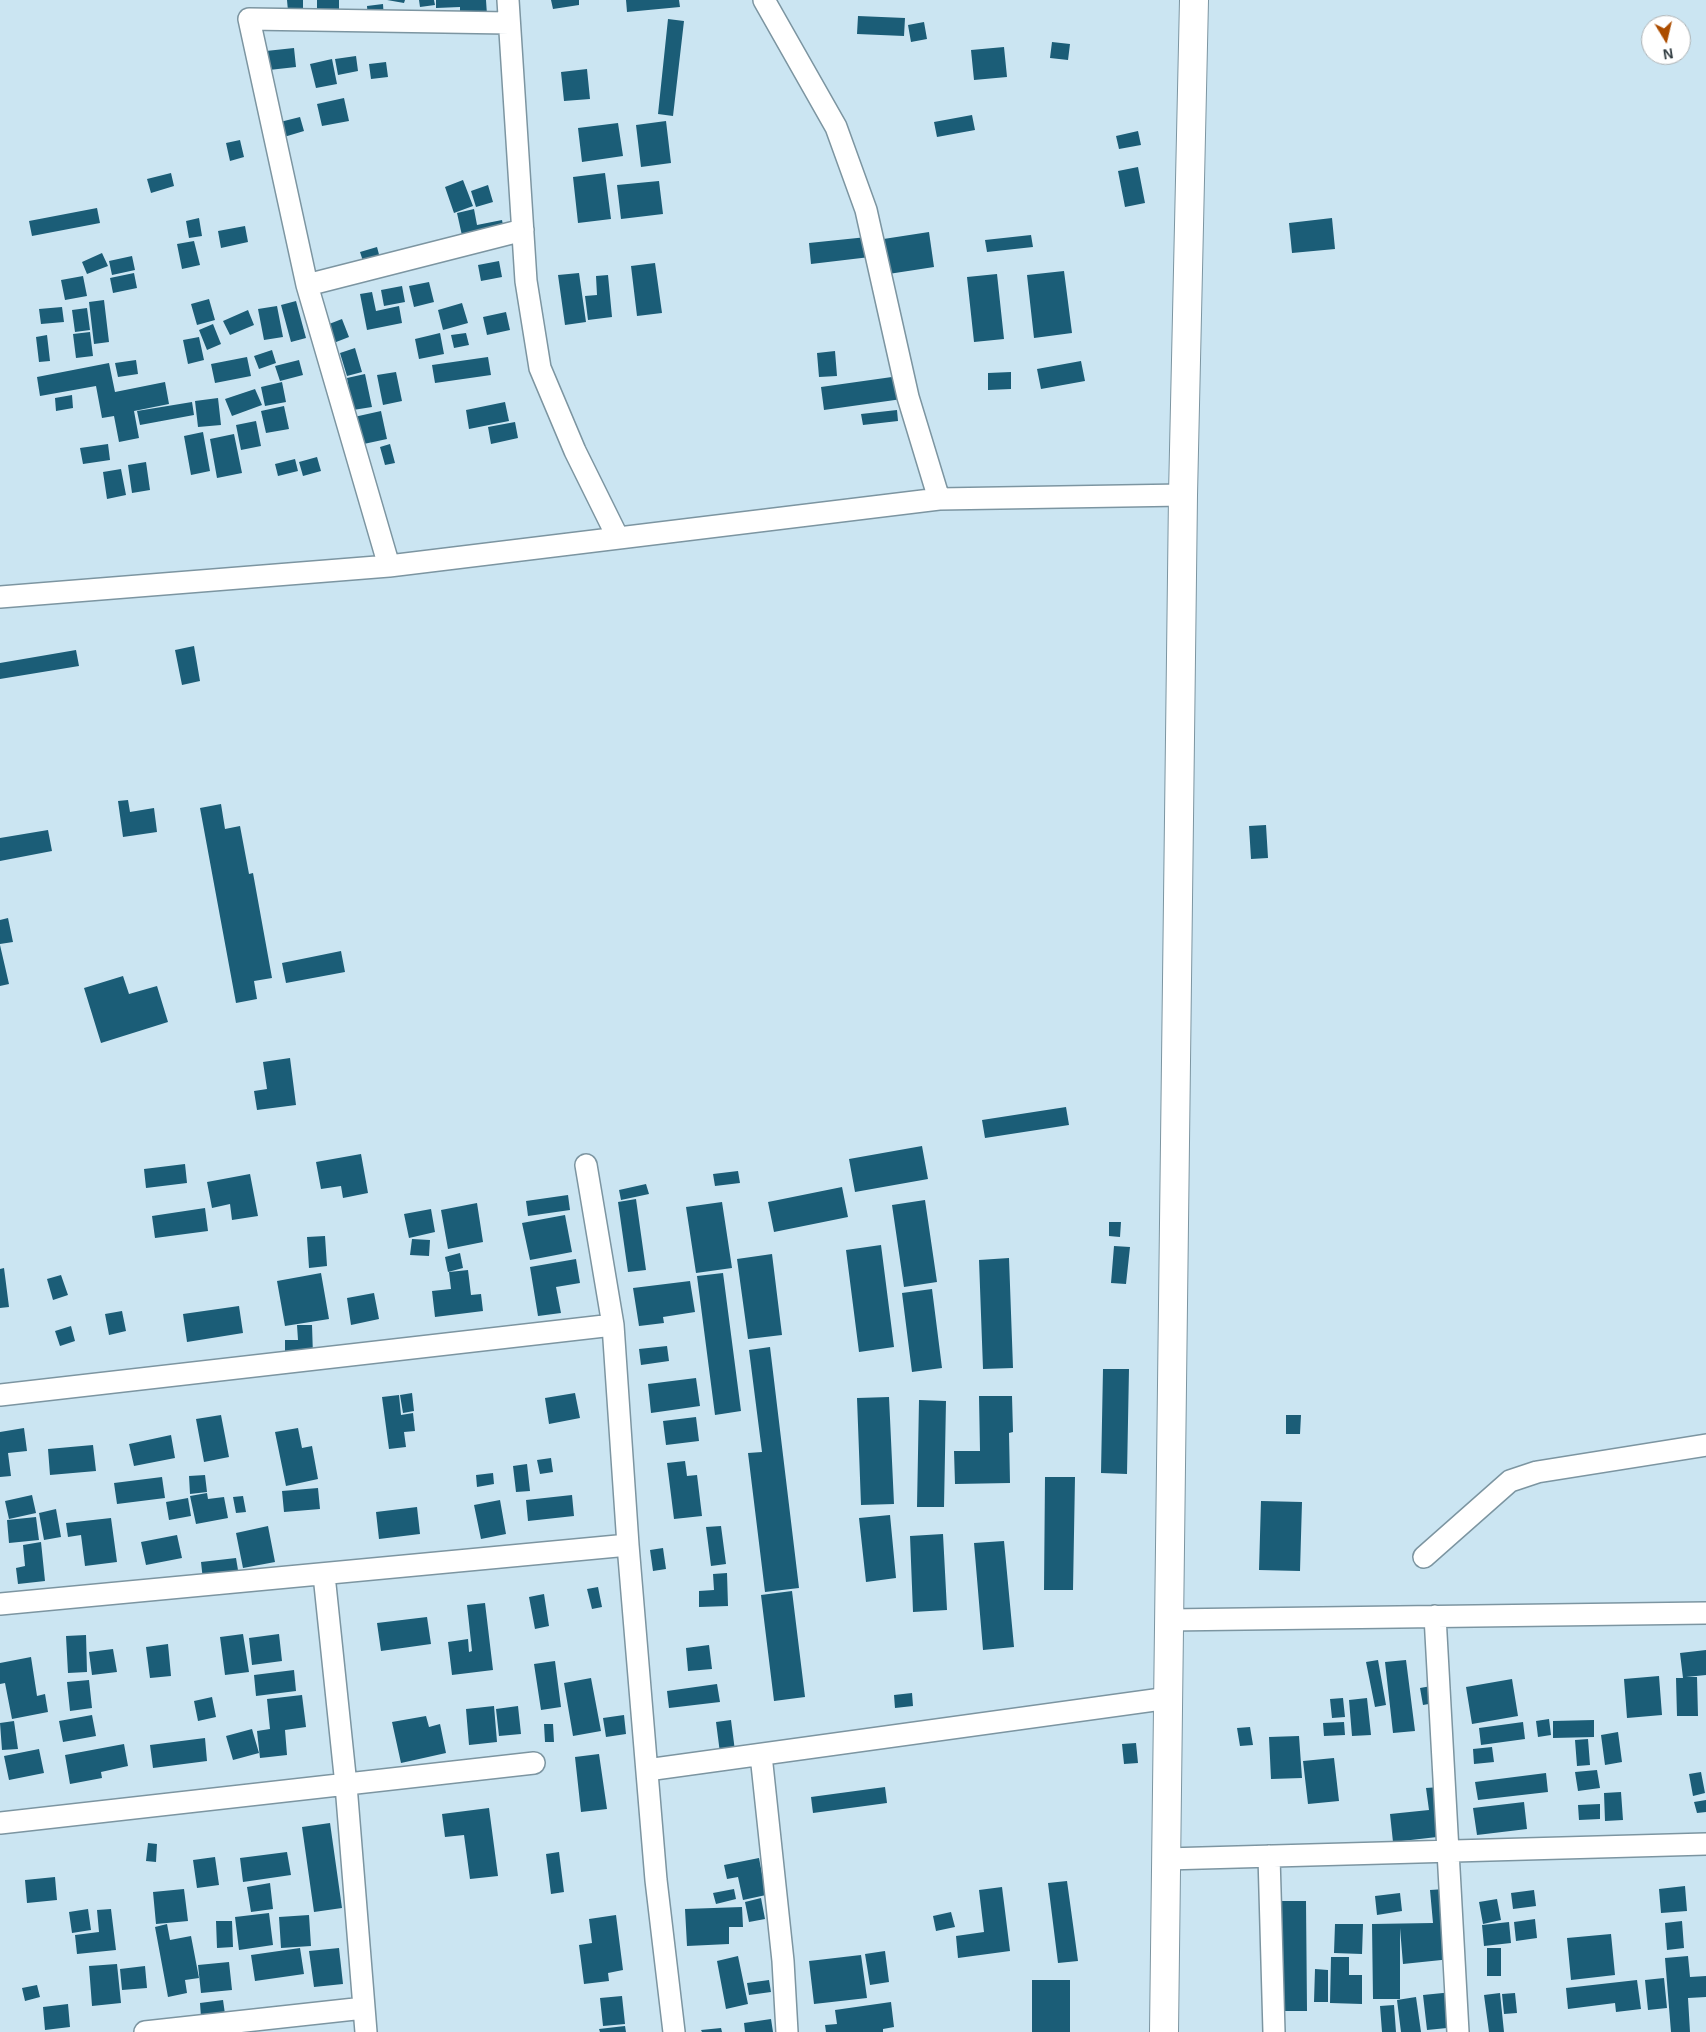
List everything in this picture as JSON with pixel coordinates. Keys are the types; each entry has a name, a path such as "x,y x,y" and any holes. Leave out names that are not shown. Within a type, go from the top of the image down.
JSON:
{"main road":[{"path":"1164,2032 1183,495 1194,0"}],"street":[{"path":"508,0 526,281 540,368 575,451 618,538"},
{"path":"764,0 836,127 866,210 908,397 939,499"},
{"path":"389,566 307,285 249,20 509,23"},
{"path":"307,285 523,230"},
{"path":"0,597 389,566 939,499 1183,495"},
{"path":"586,1165 613,1325 628,1545 656,1880 674,2032"},
{"path":"0,1395 613,1325"},
{"path":"1424,1557 1510,1481 1537,1472 1706,1445"},
{"path":"0,1604 628,1545"},
{"path":"324,1575 346,1785 366,2032"},
{"path":"1168,1620 1706,1613"},
{"path":"1435,1616 1446,1851 1458,2032"},
{"path":"647,1770 1169,1698"},
{"path":"761,1755 783,1961 787,2032"},
{"path":"0,1822 534,1763"},
{"path":"1166,1859 1706,1844"},
{"path":"1269,1856 1274,2032"},
{"path":"145,2032 364,2008"}],"building":[{"path":"287,0 303,0 303,10 288,11"},
{"path":"317,0 339,0 339,19 317,18"},
{"path":"387,0 405,0 404,3"},
{"path":"419,0 434,0 435,5 420,7"},
{"path":"436,0 486,0 487,15 460,16 460,7 436,8"},
{"path":"551,0 579,0 579,5 553,9"},
{"path":"626,0 679,0 680,7 627,12"},
{"path":"383,4 384,19 368,20 367,6"},
{"path":"858,16 905,18 904,36 857,34"},
{"path":"668,19 684,21 673,116 658,114"},
{"path":"924,22 927,39 911,42 908,25"},
{"path":"1052,42 1070,44 1068,60 1050,58"},
{"path":"1004,47 1007,77 974,80 971,50"},
{"path":"294,48 296,67 269,70 266,51"},
{"path":"356,56 358,71 338,75 335,59"},
{"path":"332,59 337,84 316,88 310,64"},
{"path":"386,62 388,77 371,79 369,64"},
{"path":"587,69 590,99 564,101 561,72"},
{"path":"344,98 349,121 322,126 317,104"},
{"path":"972,115 975,130 937,137 934,122"},
{"path":"300,117 304,131 284,137 280,122"},
{"path":"666,121 671,163 641,167 636,125"},
{"path":"618,123 623,156 582,162 578,128"},
{"path":"1138,131 1141,145 1119,149 1116,136"},
{"path":"240,140 244,157 230,161 226,143"},
{"path":"1138,167 1145,203 1125,207 1118,171"},
{"path":"171,173 174,186 151,193 147,179"},
{"path":"605,173 611,219 578,223 573,177"},
{"path":"463,180 473,206 454,213 445,187"},
{"path":"659,181 663,214 621,219 617,185"},
{"path":"488,185 493,202 476,207 471,191"},
{"path":"97,208 100,223 32,236 29,221"},
{"path":"474,209 477,225 502,220 506,240 465,249 457,213"},
{"path":"199,218 202,236 189,238 186,221"},
{"path":"1332,218 1335,249 1292,253 1289,223"},
{"path":"245,226 248,242 221,248 218,231"},
{"path":"929,232 934,267 882,275 877,240"},
{"path":"1031,235 1033,247 987,252 985,240"},
{"path":"867,237 870,257 811,264 809,243"},
{"path":"194,241 200,265 182,269 177,244"},
{"path":"377,247 381,262 365,267 360,252"},
{"path":"102,253 108,266 87,274 82,262"},
{"path":"132,256 135,270 112,275 109,261"},
{"path":"499,261 502,277 481,281 478,265"},
{"path":"655,263 662,313 637,316 631,266"},
{"path":"1064,271 1072,333 1034,338 1027,275"},
{"path":"134,273 137,288 113,293 110,278"},
{"path":"579,273 586,322 565,325 558,275"},
{"path":"997,274 1004,339 974,342 967,277"},
{"path":"608,275 612,317 588,320 585,296 597,295 596,276"},
{"path":"83,276 87,296 65,300 61,280"},
{"path":"429,282 434,302 414,307 409,286"},
{"path":"402,286 405,302 384,306 381,290"},
{"path":"372,292 376,311 399,306 402,323 367,330 360,294"},
{"path":"209,299 215,320 197,325 191,304"},
{"path":"104,300 109,342 94,344 89,302"},
{"path":"296,301 306,338 291,342 281,305"},
{"path":"462,303 468,323 443,330 438,310"},
{"path":"277,306 283,337 264,340 258,309"},
{"path":"62,307 64,322 41,324 39,309"},
{"path":"87,308 90,330 75,332 72,310"},
{"path":"248,310 254,325 230,335 223,321"},
{"path":"506,312 510,330 487,335 483,317"},
{"path":"342,319 349,337 331,344 324,326"},
{"path":"213,324 221,344 207,350 199,330"},
{"path":"90,332 93,356 76,358 73,334"},
{"path":"440,333 444,354 419,359 415,339"},
{"path":"466,333 469,345 454,348 451,335"},
{"path":"47,335 50,361 39,362 36,337"},
{"path":"199,337 204,360 188,364 183,340"},
{"path":"355,348 362,372 347,376 340,353"},
{"path":"272,350 276,363 259,369 254,356"},
{"path":"835,351 837,376 819,377 817,353"},
{"path":"247,357 251,376 215,383 211,364"},
{"path":"488,357 491,375 435,383 432,365"},
{"path":"136,360 138,374 118,377 115,363"},
{"path":"299,360 303,375 280,381 275,366"},
{"path":"1081,361 1085,381 1041,389 1037,369"},
{"path":"109,363 115,392 165,382 169,404 134,411 139,438 119,442 114,416 102,418 96,386 40,396 37,377"},
{"path":"396,372 402,401 383,405 377,375"},
{"path":"1011,372 1011,389 988,390 988,373"},
{"path":"365,374 372,407 353,410 347,378"},
{"path":"899,376 902,399 824,410 821,387"},
{"path":"282,382 286,402 265,406 261,387"},
{"path":"255,389 262,405 232,416 225,399"},
{"path":"72,395 73,408 56,411 55,398"},
{"path":"218,398 221,425 198,427 195,401"},
{"path":"192,402 194,415 140,425 137,411"},
{"path":"505,402 509,421 469,429 466,410"},
{"path":"284,406 289,429 266,433 261,411"},
{"path":"897,410 898,421 863,425 861,414"},
{"path":"381,411 387,439 359,445 354,417"},
{"path":"256,421 261,446 241,450 236,425"},
{"path":"515,422 518,438 491,444 488,427"},
{"path":"203,432 210,471 191,475 184,436"},
{"path":"234,434 242,473 217,478 210,439"},
{"path":"108,444 110,460 83,464 80,448"},
{"path":"390,444 395,463 385,465 380,447"},
{"path":"317,457 321,471 303,476 299,462"},
{"path":"295,459 298,471 278,476 275,464"},
{"path":"146,462 150,490 132,493 128,465"},
{"path":"121,469 126,495 107,499 103,472"},
{"path":"194,646 200,681 182,685 175,650"},
{"path":"76,650 79,666 0,679 0,663"},
{"path":"128,800 130,812 154,808 157,832 123,837 118,801"},
{"path":"221,804 225,829 240,826 249,874 253,873 272,978 254,981 257,999 236,1003 200,808"},
{"path":"1266,825 1268,858 1251,859 1249,826"},
{"path":"48,830 52,851 0,861 0,838"},
{"path":"8,918 13,942 0,944 0,920"},
{"path":"0,945 9,984 0,986"},
{"path":"341,951 345,972 286,983 282,963"},
{"path":"123,976 129,994 157,986 168,1022 101,1043 84,988"},
{"path":"290,1058 296,1105 257,1110 254,1091 267,1089 263,1062"},
{"path":"1066,1107 1069,1125 985,1138 982,1120"},
{"path":"922,1146 928,1179 855,1192 849,1159"},
{"path":"361,1154 368,1193 343,1198 341,1186 321,1189 316,1162"},
{"path":"185,1164 187,1183 146,1188 144,1169"},
{"path":"738,1171 740,1183 715,1186 713,1174"},
{"path":"250,1174 258,1216 232,1220 230,1204 212,1208 207,1182"},
{"path":"646,1184 649,1194 621,1200 619,1190"},
{"path":"842,1187 848,1217 774,1232 768,1202"},
{"path":"568,1195 570,1210 528,1216 526,1201"},
{"path":"636,1199 646,1270 628,1272 618,1202"},
{"path":"925,1200 937,1282 904,1287 892,1205"},
{"path":"722,1202 732,1268 696,1273 686,1207"},
{"path":"477,1203 483,1242 448,1249 441,1210"},
{"path":"205,1208 208,1231 155,1238 152,1216"},
{"path":"431,1209 435,1232 409,1238 404,1214"},
{"path":"565,1215 572,1252 530,1260 522,1223"},
{"path":"1109,1222 1121,1222 1120,1237 1109,1236"},
{"path":"325,1236 327,1266 309,1268 307,1237"},
{"path":"412,1239 430,1240 429,1256 410,1255"},
{"path":"881,1245 894,1347 859,1352 846,1250"},
{"path":"1114,1246 1130,1247 1126,1284 1111,1283"},
{"path":"460,1253 463,1268 448,1272 445,1257"},
{"path":"772,1254 782,1335 748,1339 737,1259"},
{"path":"1009,1258 1013,1368 983,1369 979,1260"},
{"path":"576,1259 580,1283 556,1287 561,1313 538,1316 530,1267"},
{"path":"4,1268 9,1307 0,1308 0,1269"},
{"path":"468,1270 471,1295 481,1294 483,1311 435,1317 432,1291 451,1289 449,1272"},
{"path":"321,1273 329,1319 285,1326 277,1281"},
{"path":"723,1273 741,1411 715,1415 697,1276"},
{"path":"61,1275 68,1295 53,1300 47,1279"},
{"path":"690,1281 695,1312 663,1317 664,1323 639,1326 633,1288"},
{"path":"932,1289 942,1368 912,1372 902,1293"},
{"path":"374,1293 379,1319 351,1325 347,1298"},
{"path":"239,1306 243,1333 187,1342 183,1314"},
{"path":"122,1311 126,1331 109,1335 105,1314"},
{"path":"297,1325 312,1325 313,1356 285,1356 285,1340 298,1340"},
{"path":"71,1326 75,1341 60,1346 55,1331"},
{"path":"667,1346 669,1361 641,1365 639,1349"},
{"path":"770,1347 799,1588 765,1592 748,1453 762,1452 749,1350"},
{"path":"1103,1369 1129,1369 1127,1474 1101,1473"},
{"path":"696,1378 700,1406 651,1413 648,1384"},
{"path":"412,1393 414,1411 403,1413 400,1395"},
{"path":"575,1393 580,1418 549,1424 545,1398"},
{"path":"399,1395 401,1415 413,1413 415,1431 404,1432 406,1447 389,1449 382,1397"},
{"path":"979,1396 1012,1396 1013,1432 1009,1433 1010,1483 955,1484 954,1451 980,1451"},
{"path":"889,1397 894,1504 861,1505 857,1398"},
{"path":"919,1400 946,1401 944,1507 917,1507"},
{"path":"221,1415 229,1457 204,1462 196,1419"},
{"path":"1286,1415 1301,1415 1300,1434 1286,1434"},
{"path":"696,1417 699,1441 666,1445 663,1421"},
{"path":"24,1428 27,1451 8,1453 11,1476 0,1477 0,1432"},
{"path":"298,1428 302,1448 312,1446 318,1479 286,1486 275,1432"},
{"path":"171,1435 175,1458 134,1466 129,1444"},
{"path":"93,1445 96,1471 50,1475 48,1449"},
{"path":"551,1458 553,1472 540,1474 537,1460"},
{"path":"685,1461 687,1476 697,1475 702,1516 674,1519 667,1463"},
{"path":"527,1464 530,1491 516,1492 513,1466"},
{"path":"493,1473 494,1484 477,1487 476,1475"},
{"path":"205,1475 207,1492 190,1494 189,1476"},
{"path":"162,1477 165,1498 117,1504 114,1483"},
{"path":"1045,1477 1075,1477 1073,1590 1044,1590"},
{"path":"318,1488 320,1509 284,1512 282,1491"},
{"path":"207,1493 208,1499 224,1497 228,1518 196,1524 190,1496"},
{"path":"32,1495 36,1513 9,1519 5,1501"},
{"path":"572,1495 574,1516 528,1521 526,1500"},
{"path":"243,1496 246,1512 236,1513 233,1497"},
{"path":"188,1498 191,1516 169,1520 166,1502"},
{"path":"500,1500 506,1534 481,1539 474,1505"},
{"path":"1261,1501 1302,1502 1300,1571 1259,1570"},
{"path":"417,1507 420,1534 379,1539 376,1512"},
{"path":"56,1509 61,1537 44,1540 39,1513"},
{"path":"890,1515 896,1578 866,1582 859,1518"},
{"path":"36,1517 39,1540 9,1543 7,1520"},
{"path":"111,1518 117,1562 85,1566 81,1535 68,1537 66,1523"},
{"path":"268,1526 275,1562 243,1568 236,1533"},
{"path":"721,1526 726,1564 711,1566 706,1527"},
{"path":"943,1534 947,1610 913,1612 910,1536"},
{"path":"177,1535 182,1558 146,1565 141,1542"},
{"path":"1004,1541 1014,1647 983,1650 974,1543"},
{"path":"41,1542 45,1581 18,1584 16,1568 25,1566 23,1545"},
{"path":"663,1548 666,1569 653,1571 650,1550"},
{"path":"236,1558 239,1576 203,1580 201,1562"},
{"path":"727,1573 728,1606 699,1607 699,1591 714,1590 713,1574"},
{"path":"598,1587 602,1607 592,1609 587,1589"},
{"path":"792,1591 805,1697 774,1701 761,1595"},
{"path":"544,1594 549,1626 535,1629 529,1597"},
{"path":"485,1603 493,1670 452,1675 448,1642 468,1639 469,1652 472,1651 467,1605"},
{"path":"427,1617 431,1644 381,1651 377,1623"},
{"path":"243,1634 249,1672 225,1675 220,1637"},
{"path":"279,1634 282,1661 252,1665 249,1638"},
{"path":"86,1635 87,1672 68,1673 66,1636"},
{"path":"168,1644 171,1676 150,1678 146,1647"},
{"path":"709,1645 712,1669 688,1671 686,1648"},
{"path":"113,1649 117,1672 92,1675 89,1652"},
{"path":"1706,1650 1706,1675 1686,1677 1697,1677 1698,1716 1677,1716 1676,1678 1683,1678 1680,1653"},
{"path":"31,1657 37,1696 45,1694 48,1712 12,1719 5,1683 0,1684 0,1663"},
{"path":"1378,1660 1386,1705 1375,1707 1366,1662"},
{"path":"1406,1660 1415,1731 1393,1733 1385,1662"},
{"path":"555,1661 561,1707 541,1710 534,1664"},
{"path":"294,1670 296,1691 256,1696 254,1675"},
{"path":"1659,1676 1662,1715 1627,1718 1624,1679"},
{"path":"591,1678 601,1731 573,1736 564,1683"},
{"path":"1512,1679 1518,1716 1472,1724 1466,1687"},
{"path":"89,1680 92,1708 70,1711 67,1682"},
{"path":"717,1684 720,1702 669,1708 667,1691"},
{"path":"1437,1685 1440,1702 1423,1705 1420,1688"},
{"path":"912,1693 913,1706 895,1708 894,1695"},
{"path":"302,1695 306,1727 285,1730 287,1755 260,1758 257,1731 270,1729 267,1699"},
{"path":"212,1697 216,1717 198,1721 194,1701"},
{"path":"1343,1698 1345,1717 1332,1718 1330,1699"},
{"path":"1367,1698 1371,1735 1352,1736 1349,1700"},
{"path":"494,1706 497,1742 469,1745 466,1709"},
{"path":"518,1706 521,1734 499,1736 496,1709"},
{"path":"92,1715 96,1736 63,1742 59,1721"},
{"path":"624,1715 626,1734 606,1737 603,1718"},
{"path":"426,1716 429,1727 440,1724 446,1753 401,1763 392,1722"},
{"path":"1549,1719 1551,1735 1538,1737 1536,1721"},
{"path":"731,1720 735,1751 720,1753 716,1722"},
{"path":"1594,1720 1594,1737 1553,1738 1553,1721"},
{"path":"14,1721 18,1749 2,1750 0,1723"},
{"path":"1344,1722 1345,1735 1324,1736 1323,1723"},
{"path":"1523,1722 1525,1739 1481,1745 1479,1728"},
{"path":"544,1724 553,1724 554,1742 545,1742"},
{"path":"1250,1727 1253,1745 1240,1746 1237,1728"},
{"path":"252,1729 259,1753 233,1760 226,1736"},
{"path":"1618,1732 1622,1762 1605,1765 1601,1735"},
{"path":"1299,1736 1302,1778 1271,1779 1269,1737"},
{"path":"205,1738 207,1761 153,1768 150,1745"},
{"path":"1588,1739 1590,1765 1577,1766 1575,1740"},
{"path":"1136,1743 1138,1763 1124,1764 1122,1744"},
{"path":"124,1744 128,1766 101,1772 102,1778 70,1784 65,1755"},
{"path":"1492,1747 1494,1762 1474,1764 1473,1749"},
{"path":"39,1749 44,1773 9,1780 4,1756"},
{"path":"599,1754 607,1809 581,1812 575,1757"},
{"path":"1334,1758 1339,1801 1308,1804 1303,1761"},
{"path":"1597,1770 1600,1788 1578,1791 1575,1772"},
{"path":"1701,1772 1705,1793 1693,1796 1689,1774"},
{"path":"1546,1773 1548,1792 1478,1800 1475,1782"},
{"path":"885,1787 887,1803 813,1813 811,1797"},
{"path":"1440,1787 1446,1836 1393,1842 1390,1814 1429,1810 1426,1788"},
{"path":"1621,1792 1623,1820 1605,1821 1604,1793"},
{"path":"1706,1800 1706,1812 1697,1813 1694,1802"},
{"path":"1524,1802 1527,1829 1477,1835 1473,1808"},
{"path":"1600,1804 1600,1819 1579,1820 1578,1805"},
{"path":"489,1808 498,1876 470,1879 464,1835 445,1837 442,1814"},
{"path":"330,1823 342,1908 314,1912 302,1827"},
{"path":"148,1843 157,1844 156,1862 146,1861"},
{"path":"287,1852 291,1875 243,1882 240,1858"},
{"path":"559,1852 564,1892 551,1894 546,1854"},
{"path":"215,1857 219,1885 197,1888 193,1860"},
{"path":"759,1858 766,1895 743,1900 738,1877 727,1879 724,1865"},
{"path":"55,1877 57,1900 27,1903 25,1880"},
{"path":"1067,1881 1078,1961 1058,1963 1048,1883"},
{"path":"270,1883 273,1909 251,1912 247,1887"},
{"path":"1685,1886 1687,1911 1661,1913 1659,1889"},
{"path":"1002,1887 1010,1951 958,1958 956,1936 984,1932 979,1890"},
{"path":"184,1889 188,1921 156,1924 153,1892"},
{"path":"734,1889 736,1899 716,1904 713,1893"},
{"path":"1445,1889 1451,1959 1403,1964 1400,1928 1400,1999 1373,1999 1372,1924 1433,1923 1430,1890"},
{"path":"1534,1890 1536,1906 1513,1909 1511,1893"},
{"path":"1400,1893 1402,1911 1377,1915 1375,1896"},
{"path":"761,1898 765,1919 749,1922 745,1902"},
{"path":"1497,1899 1501,1920 1483,1924 1479,1902"},
{"path":"1271,1901 1306,1901 1307,2011 1265,2011"},
{"path":"742,1907 743,1927 729,1927 729,1944 687,1946 685,1909"},
{"path":"88,1909 91,1930 72,1933 69,1912"},
{"path":"111,1909 116,1950 77,1954 75,1935 99,1932 97,1910"},
{"path":"951,1912 955,1927 936,1931 933,1916"},
{"path":"269,1913 273,1945 239,1950 235,1917"},
{"path":"309,1915 311,1946 281,1948 279,1917"},
{"path":"616,1915 623,1970 608,1973 609,1981 584,1984 579,1945 592,1943 589,1919"},
{"path":"1535,1919 1537,1938 1516,1941 1514,1922"},
{"path":"216,1921 232,1921 233,1947 217,1948"},
{"path":"1682,1921 1684,1948 1667,1950 1665,1923"},
{"path":"1509,1922 1511,1943 1484,1946 1482,1925"},
{"path":"167,1924 170,1940 191,1936 199,1978 185,1980 187,1993 168,1997 155,1927"},
{"path":"1335,1924 1363,1924 1362,1954 1334,1953"},
{"path":"1611,1934 1615,1975 1571,1980 1567,1938"},
{"path":"300,1948 304,1974 255,1981 251,1955"},
{"path":"339,1948 343,1984 314,1987 309,1951"},
{"path":"1487,1948 1501,1948 1501,1976 1487,1976"},
{"path":"885,1951 889,1982 870,1985 865,1954"},
{"path":"861,1955 867,1998 814,2004 809,1961"},
{"path":"738,1956 748,2004 726,2009 717,1961"},
{"path":"1688,1956 1690,1977 1706,1976 1706,1997 1688,1998 1690,2032 1671,2032 1665,1958"},
{"path":"1331,1957 1349,1957 1349,1975 1362,1975 1362,2004 1330,2003"},
{"path":"229,1962 232,1990 201,1993 198,1965"},
{"path":"117,1964 121,2003 92,2006 89,1966"},
{"path":"145,1966 147,1988 122,1990 120,1969"},
{"path":"1315,1969 1328,1970 1328,2002 1314,2002"},
{"path":"1664,1978 1667,2008 1648,2010 1645,1980"},
{"path":"769,1980 771,1992 749,1995 747,1983"},
{"path":"1032,1980 1070,1980 1070,2032 1032,2032"},
{"path":"1637,1980 1641,2009 1616,2012 1615,2003 1568,2009 1566,1988"},
{"path":"37,1985 40,1997 25,2001 22,1988"},
{"path":"1453,1992 1457,2027 1427,2030 1423,1995"},
{"path":"1500,1993 1504,2032 1489,2032 1484,1995"},
{"path":"1515,1993 1517,2013 1504,2014 1502,1994"},
{"path":"622,1996 625,2024 603,2026 600,1998"},
{"path":"1416,1997 1421,2032 1401,2032 1397,2000"},
{"path":"223,2000 225,2014 201,2017 200,2003"},
{"path":"891,2002 894,2027 883,2029 883,2032 826,2032 825,2025 837,2024 835,2010"},
{"path":"68,2004 70,2027 45,2030 43,2007"},
{"path":"1394,2005 1396,2032 1382,2032 1380,2006"},
{"path":"771,2019 773,2032 745,2032 744,2023"},
{"path":"625,2026 626,2032 600,2032 599,2029"},
{"path":"721,2028 722,2032 702,2032 701,2030"}]}
